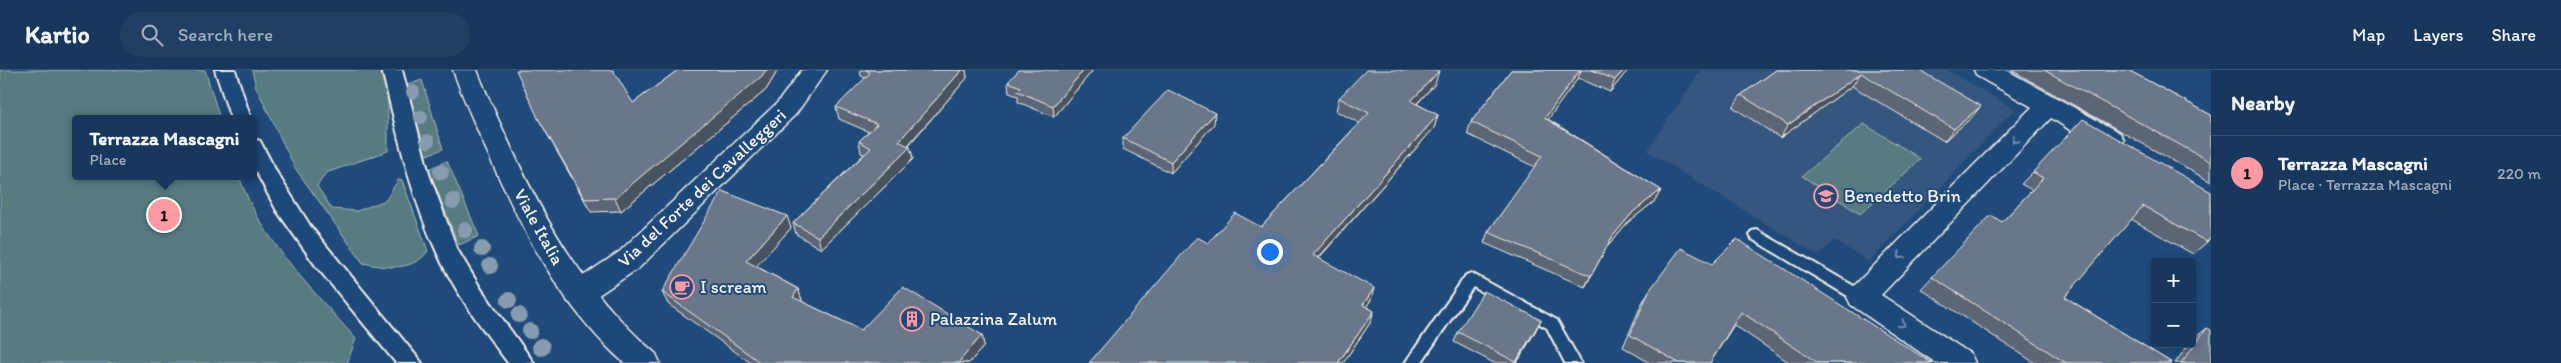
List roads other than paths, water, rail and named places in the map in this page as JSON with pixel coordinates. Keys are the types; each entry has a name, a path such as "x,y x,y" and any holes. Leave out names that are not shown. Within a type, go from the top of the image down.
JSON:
{"street":[{"path":"225,70 240,115"},
{"path":"392,70 416,164 450,255 497,332 522,363"},
{"name":"Viale Italia","path":"465,70 512,177 556,260 578,294 600,322 645,363"},
{"name":"Via del Forte dei Cavalleggeri","path":"578,294 629,260 787,108 815,70"},
{"path":"1986,70 2134,154"},
{"path":"1960,363 1861,297 2049,105"},
{"path":"257,155 264,172 288,211 410,363"}],"lane":[{"path":"1757,234 1861,297"},
{"path":"1413,363 1471,279 1552,324 1574,363"}],"place":[{"name":"Benedetto Brin","path":"1826,196"},
{"name":"Terrazza Mascagni","path":"164,215"},
{"name":"I scream","path":"682,287"},
{"name":"Palazzina Zalum","path":"912,319"}]}
